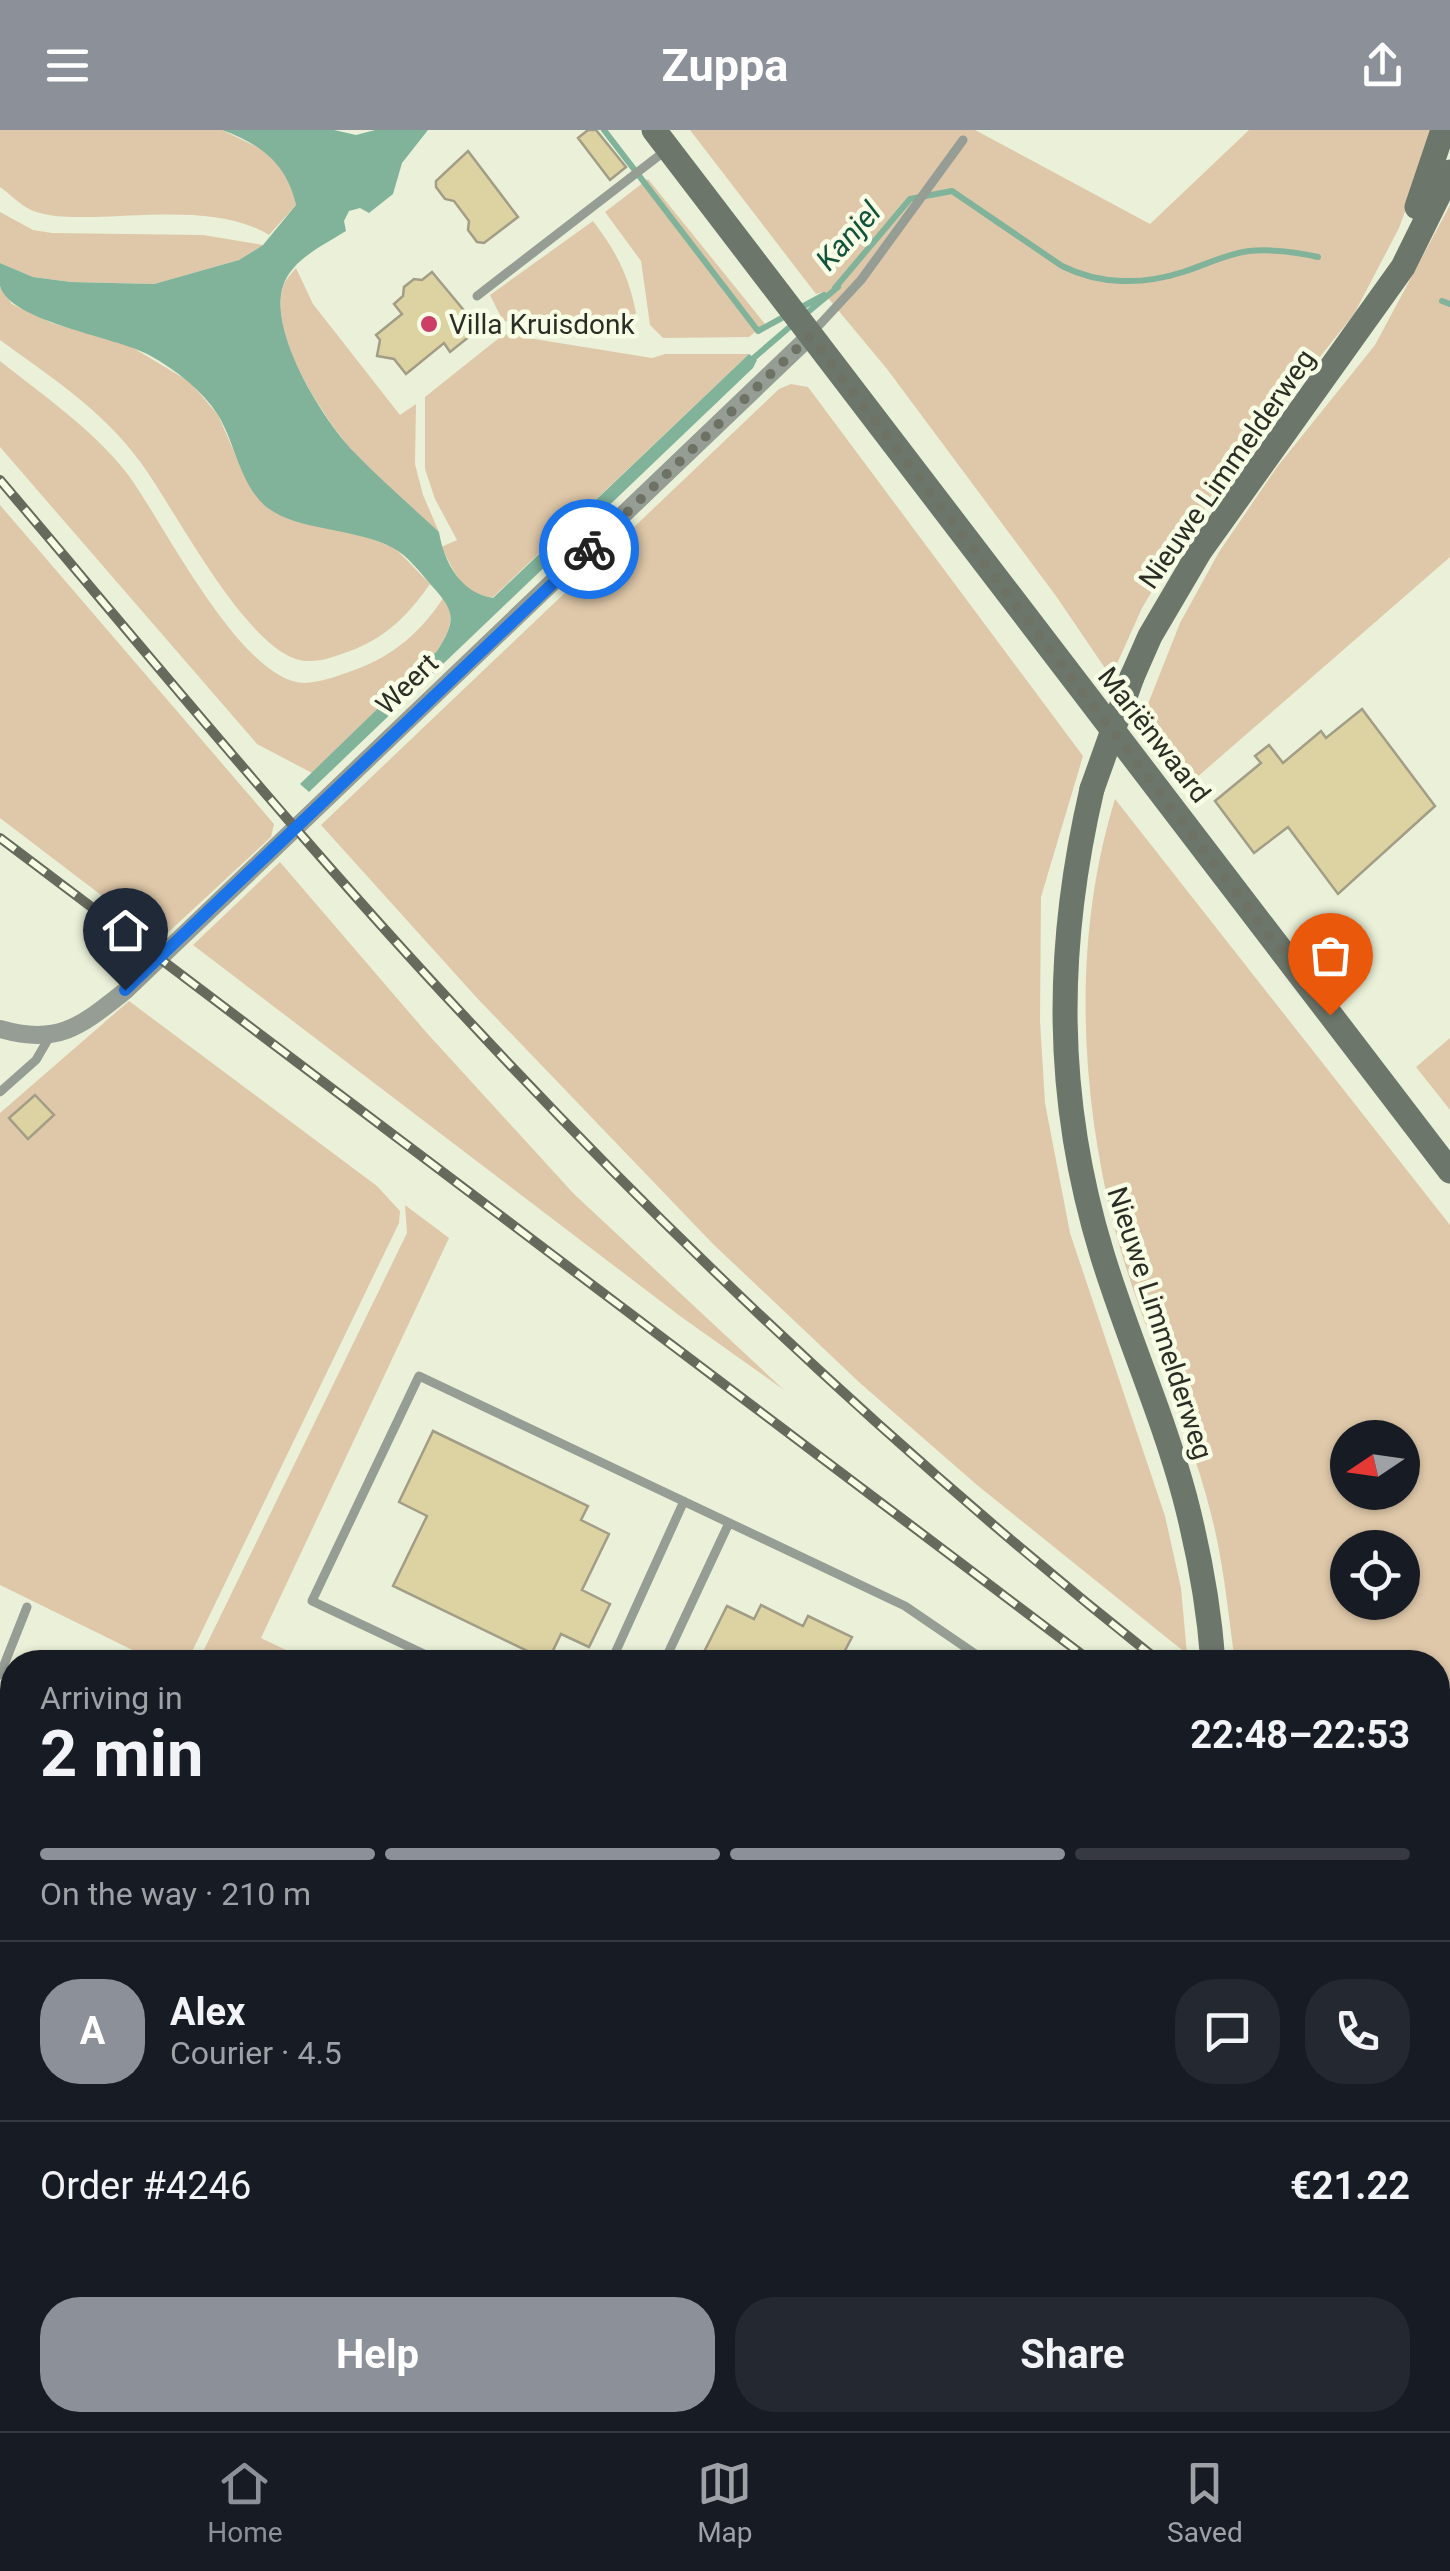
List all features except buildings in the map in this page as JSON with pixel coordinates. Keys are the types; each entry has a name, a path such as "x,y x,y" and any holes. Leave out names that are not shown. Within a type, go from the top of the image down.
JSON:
{"street":[{"name":"Nieuwe Limmelderweg","path":"1377,304 1428,181 1443,130"},
{"name":"Mariënwaard","path":"661,140 817,327 1450,1171"},
{"name":"Nieuwe Limmelderweg","path":"1212,1650 1201,1571 1184,1496 1102,1256 1072,1125 1065,1052 1064,964 1074,874 1092,789 1132,677 1164,611 1200,551 1418,242 1450,172"},
{"name":"Weert","path":"50,1036 88,1021 125,990 817,327"},
{"path":"0,1029 50,1036"}],"lane":[{"path":"477,296 661,140"},
{"path":"817,327 861,280 963,140"},
{"path":"0,1092 36,1060 50,1036"},
{"path":"416,1650 312,1601 419,1376 906,1606 970,1650"},
{"path":"616,1650 684,1502"},
{"path":"670,1650 729,1523"},
{"path":"10,1650 27,1606"}],"shaded area":[{"path":"0,130 222,130 263,150 280,165 296,205 269,235 250,226 207,216 69,217 39,213 0,187"},
{"path":"222,130 334,130 356,135 375,130 428,130 402,163 393,194 369,213 360,208 349,211 344,221 346,231 310,254 287,276 280,305 283,327 301,374 341,438 439,532 456,575 482,595 493,598 749,354 757,360 309,792 300,784 437,651 450,623 445,602 414,565 393,548 361,536 291,520 263,504 248,484 212,406 169,367 134,348 43,319 8,299 0,286 0,263 33,277 154,284 239,260 263,245 296,205 292,191 270,157"},
{"path":"690,130 975,130 1150,224 1249,130 1435,130 1399,228 1354,314 1246,450 1180,544 1142,608 1111,677 1056,596 887,369 823,292 816,294"},
{"path":"648,179 765,324 749,337 663,338 650,325 641,261 605,212"},
{"path":"1450,205 1450,557 1188,785 1142,719 1180,623 1219,552 1277,467 1375,345"},
{"path":"0,212 33,230 52,233 203,235 263,245 239,260 154,284 71,282 33,277 0,263"},
{"path":"593,221 630,287 636,313 621,334 503,321 490,295"},
{"path":"296,268 313,304 400,415 416,404 415,464 439,532 349,447 300,372 283,327 281,306 284,284"},
{"path":"0,287 12,304 52,323 130,346 190,382 218,415 247,481 292,519 366,536 396,549 430,584 396,624 363,646 317,661 284,653 260,634 237,607 124,441 74,394 0,340"},
{"path":"504,334 652,358 665,354 749,354 492,598 466,586 441,547 457,540 435,499 425,469 425,397"},
{"path":"0,361 113,456 230,629 255,657 280,676 305,683 370,664 406,641 443,598 450,612 450,625 437,651 312,773 257,744 0,447"},
{"path":"791,384 808,387 1083,756 1041,897 1040,1021 1045,1103 1070,1233 1165,1516 1181,1588 1187,1650 977,1485 860,1383 713,1244 477,998 321,825 779,389"},
{"path":"0,505 274,824 271,837 160,940 0,818"},
{"path":"1115,799 1450,1225 1450,1650 1233,1650 1222,1567 1206,1495 1125,1265 1102,1174 1088,1066 1087,957 1101,851"},
{"path":"280,862 426,1032 574,1194 784,1390 680,1316 193,945"},
{"path":"129,1001 377,1186 400,1211 399,1223 193,1650 133,1650 0,1585 0,1113"},
{"path":"1450,1038 1450,1110 1416,1067"},
{"path":"405,1205 449,1238 261,1638 286,1650 204,1650 407,1233"}],"waterway":[{"name":"Kanjel","path":"604,130 758,331 789,314"},
{"name":"Kanjel","path":"835,288 910,199 952,191 1062,266 1106,280 1168,276 1249,251 1284,251 1318,257"},
{"path":"802,317 838,287"},
{"name":"Kanjel","path":"800,308 824,295"},
{"name":"Kanjel","path":"1442,301 1450,304"},
{"path":"749,362 792,325"}],"railway":[{"path":"0,480 357,898 561,1118 725,1281 894,1439 1145,1650"},
{"path":"0,838 1076,1650"}],"way so far":[{"path":"589,549 810,336 1330,1015"}],"place":[{"name":"Villa Kruisdonk","path":"429,324"}],"route":[{"path":"125,990 589,549"}]}
